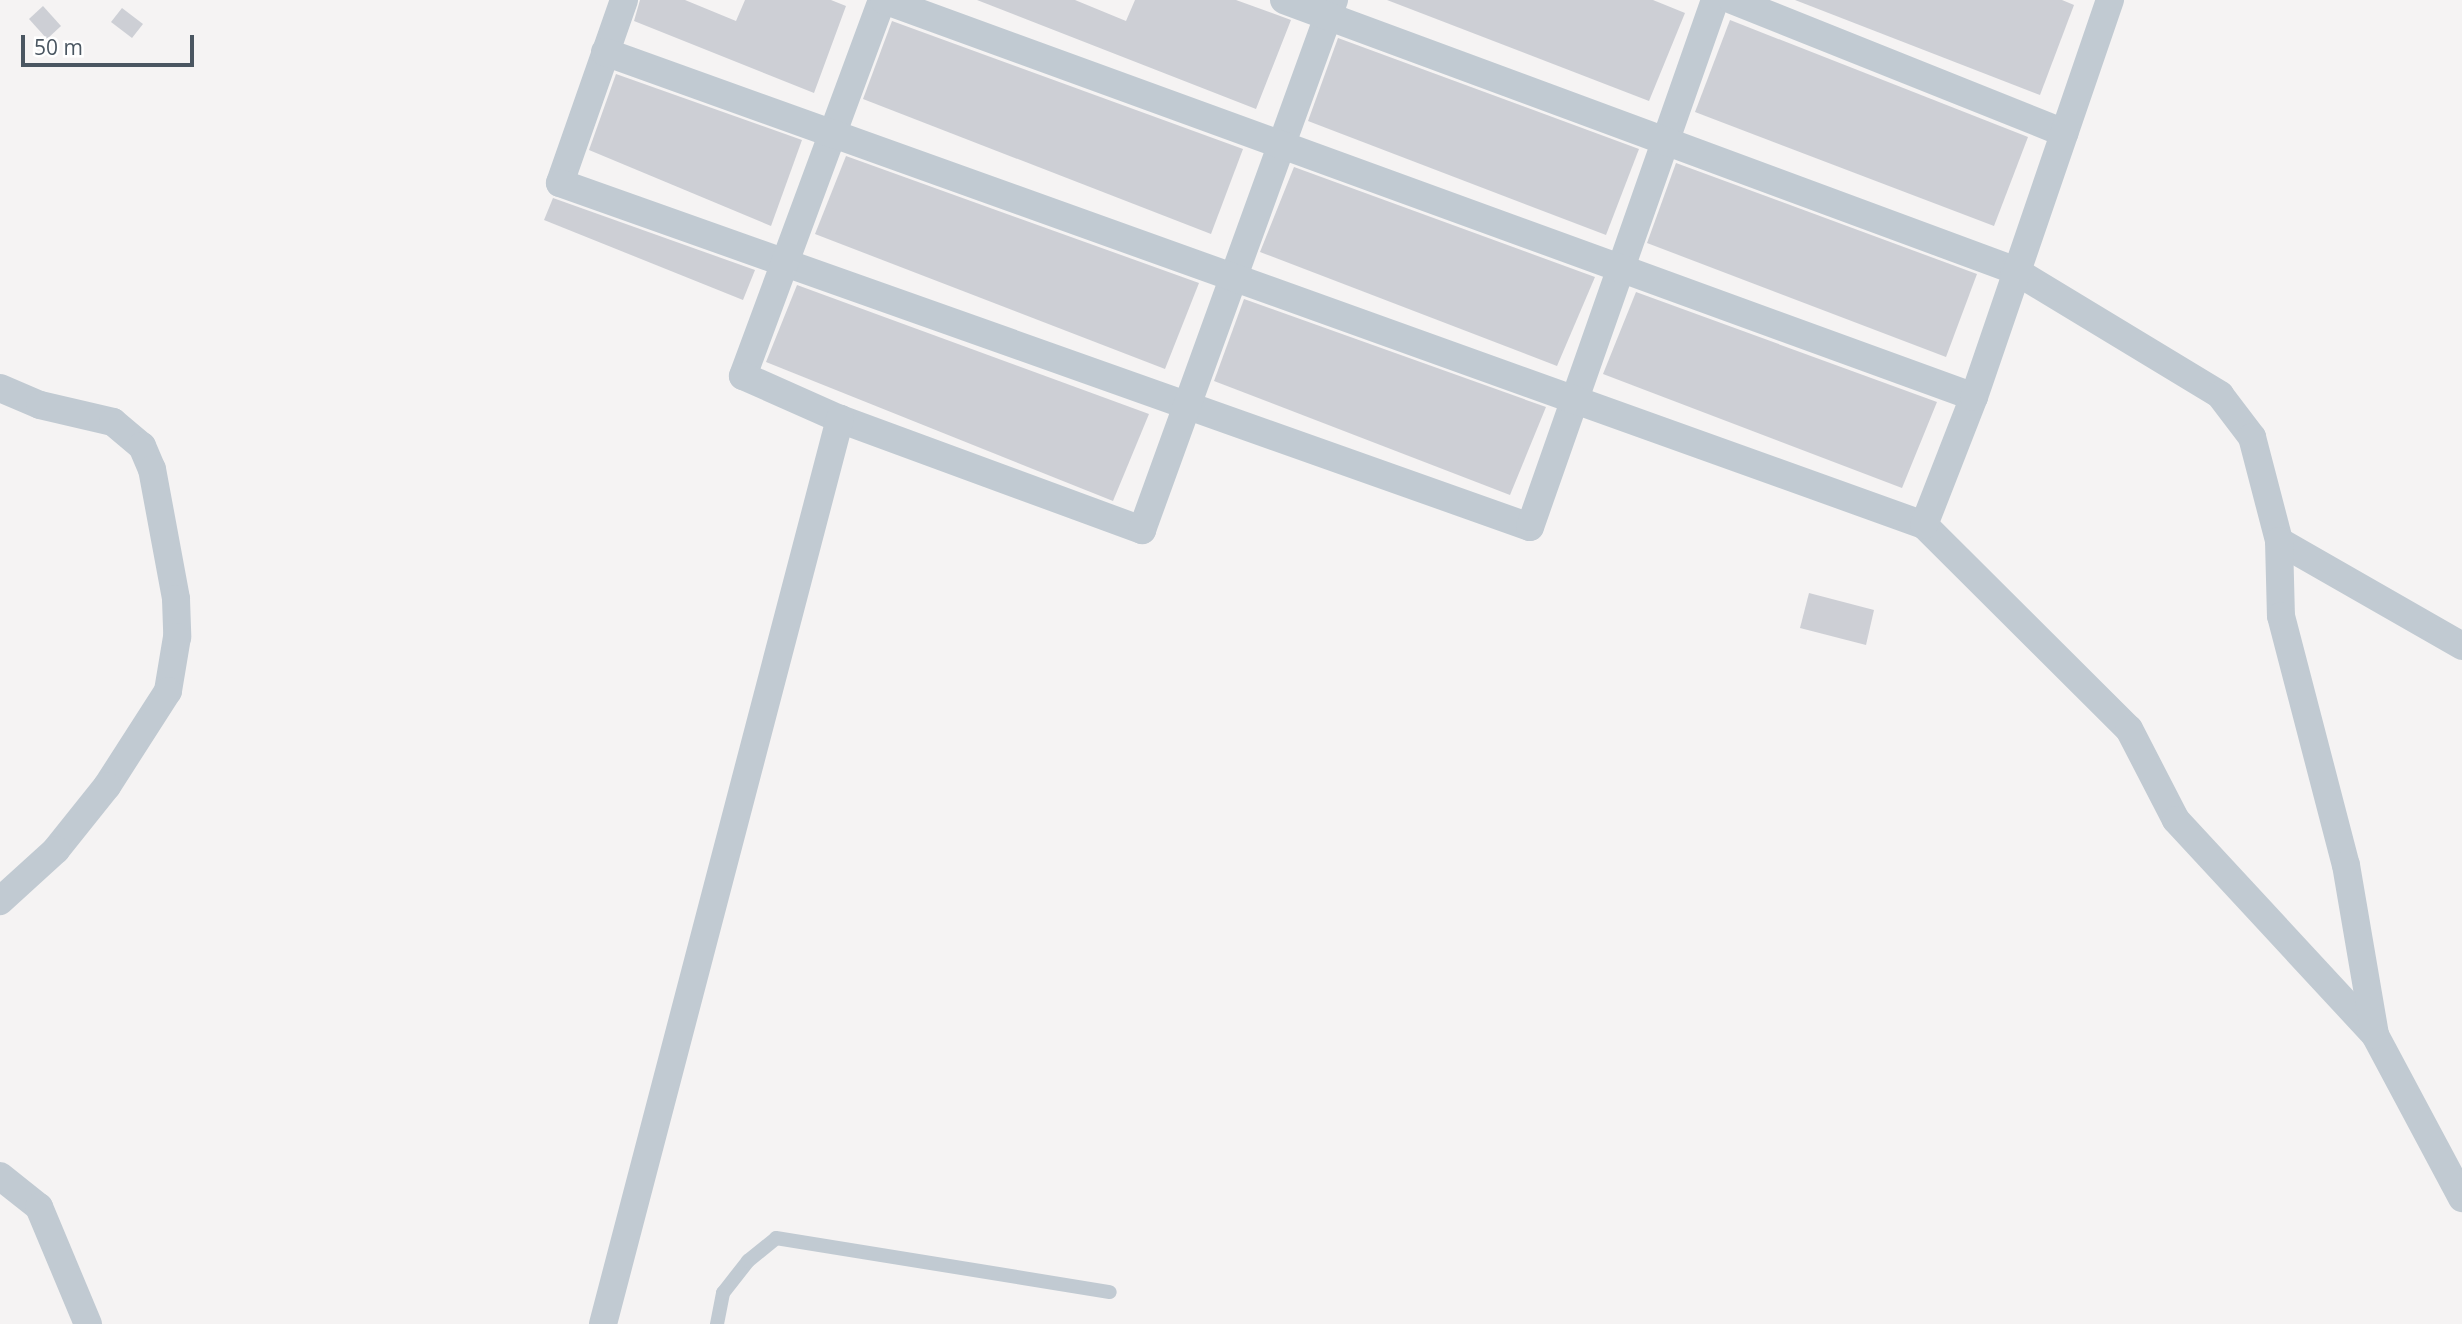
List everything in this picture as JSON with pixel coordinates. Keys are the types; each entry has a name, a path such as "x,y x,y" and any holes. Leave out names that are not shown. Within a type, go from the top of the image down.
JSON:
{"street":[{"path":"624,0 560,183 1531,527 1716,0"},
{"path":"1331,8 1282,145 1142,530 840,419 743,376 883,0 1282,145 1974,397"},
{"path":"1284,0 1331,8 1667,141 2014,270 2220,395 2252,437 2279,541 2281,616 2346,865 2375,1035"},
{"path":"1732,0 2064,134"},
{"path":"1924,525 1974,397 2014,270 2110,0"},
{"path":"605,52 1924,525 2129,729 2176,820 2375,1035 2462,1198"},
{"path":"0,388 40,405 113,422 142,446 152,469 176,599 177,637 168,691 114,776 56,850 0,901"},
{"path":"603,1324 840,419"},
{"path":"2279,541 2462,646"},
{"path":"0,1176 39,1207 88,1324"}],"lane":[{"path":"717,1324 723,1293 748,1261 776,1238 1110,1292"}],"building":[{"path":"640,0 685,0 736,21 745,0 831,0 846,6 814,93 634,21"},
{"path":"977,0 1075,0 1126,21 1135,0 1236,0 1291,20 1256,109"},
{"path":"1387,0 1653,0 1685,13 1649,101"},
{"path":"1795,0 2062,0 2074,5 2040,95"},
{"path":"43,6 61,26 47,39 29,19"},
{"path":"122,8 143,24 132,38 111,22"},
{"path":"1730,20 2028,137 1994,226 1695,112"},
{"path":"892,21 1243,149 1211,234 863,99"},
{"path":"1338,38 1639,149 1606,235 1308,121"},
{"path":"616,74 802,140 771,226 589,150"},
{"path":"846,156 1199,283 1165,369 815,234"},
{"path":"1676,163 1977,274 1946,357 1647,243"},
{"path":"1294,167 1595,277 1557,366 1260,252"},
{"path":"553,198 755,270 743,300 544,220"},
{"path":"797,285 1149,414 1113,501 766,362"},
{"path":"1636,292 1937,402 1902,488 1603,374"},
{"path":"1244,299 1546,407 1510,495 1214,381"},
{"path":"1809,593 1874,610 1866,645 1800,628"}]}
